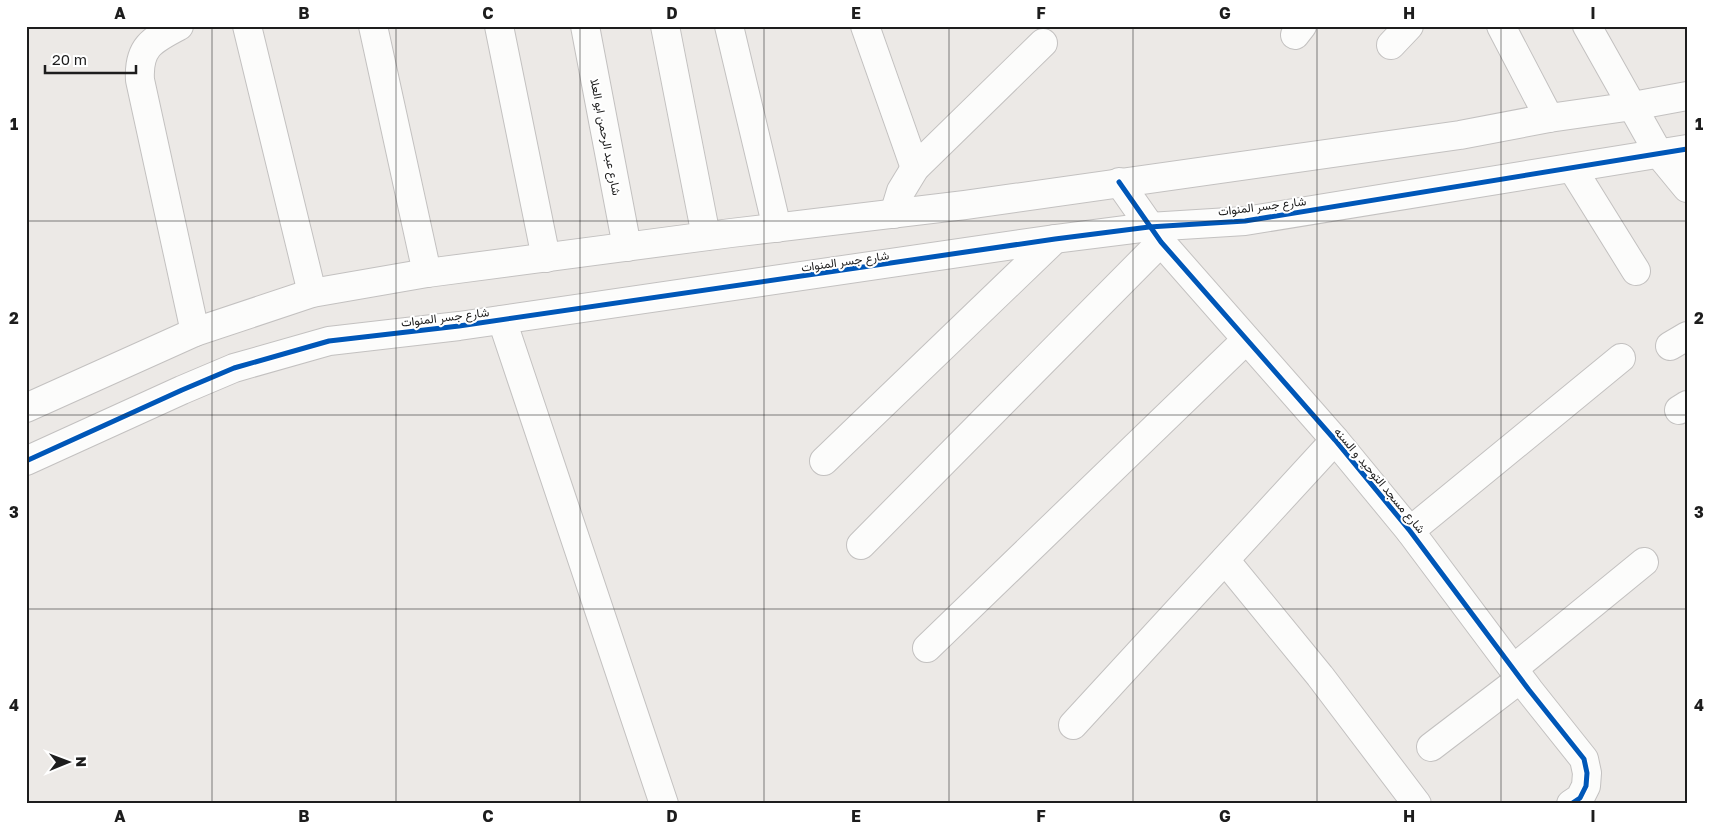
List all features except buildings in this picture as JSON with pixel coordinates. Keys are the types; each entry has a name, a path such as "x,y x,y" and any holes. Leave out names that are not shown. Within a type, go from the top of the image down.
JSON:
{"street":[{"path":"179,26 155,39 142,54 140,80 195,332"},
{"path":"247,26 312,293"},
{"path":"373,26 427,273"},
{"path":"499,26 546,258"},
{"name":"شارع عبد الرحمن ابو العلا","path":"585,26 627,247"},
{"path":"665,26 706,236"},
{"path":"729,26 777,228"},
{"path":"865,26 916,168"},
{"path":"1501,26 1548,118"},
{"path":"1588,26 1659,154 1687,188"},
{"path":"894,214 901,191 916,168 1042,43"},
{"path":"26,408 195,332 312,293 427,273 706,236 894,214 1460,135 1548,118 1687,96"},
{"name":"شارع جسر المنوات","path":"26,462 234,368 328,340 502,320 1055,239 1155,234 1190,223 1246,221 1687,149"},
{"path":"1572,168 1636,271"},
{"name":"شارع مسجد التوحيد و السنه","path":"1119,182 1155,234 1335,440 1410,531 1517,674 1584,759 1587,773 1586,786 1578,802"},
{"path":"861,545 1155,234"},
{"path":"824,461 1055,239"},
{"path":"502,320 664,804"},
{"path":"927,648 1246,340"},
{"path":"1410,531 1621,358"},
{"path":"1073,725 1335,440"},
{"path":"1225,560 1320,676 1417,804"},
{"path":"1431,747 1644,562"}],"cycle path":[{"path":"26,461 234,368 329,341 459,326 1055,239 1149,227 1245,221 1687,149"},
{"path":"1119,182 1161,242 1335,440 1410,531 1529,690 1584,759 1587,773 1586,786 1580,798 1571,804"}]}
